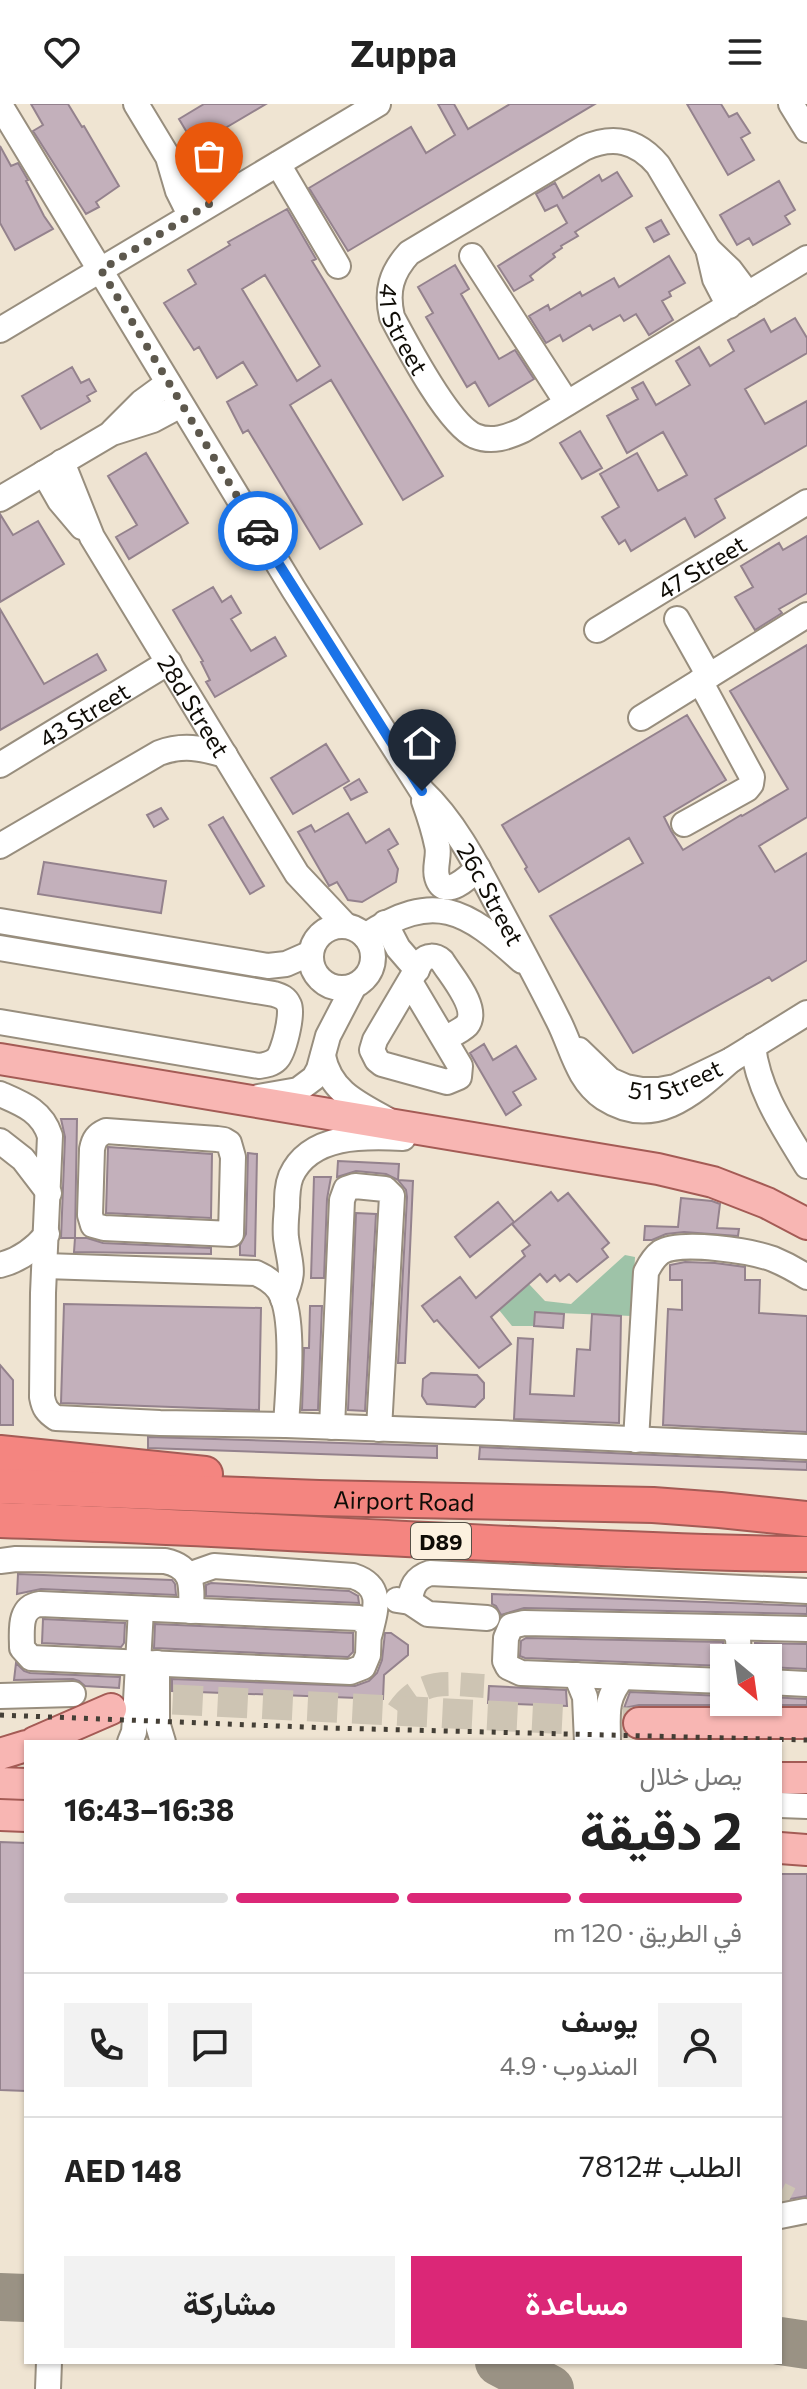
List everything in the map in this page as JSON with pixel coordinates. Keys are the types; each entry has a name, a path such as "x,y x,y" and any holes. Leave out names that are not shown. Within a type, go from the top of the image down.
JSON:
{"highway":[{"path":"0,1453 185,1471 252,1482 319,1498"},
{"name":"Airport Road","path":"0,1486 319,1498 653,1505 807,1519"},
{"name":"Airport Road","path":"0,1520 159,1525 707,1553 807,1554"},
{"path":"0,1540 115,1537 159,1525"}],"main road":[{"path":"0,1059 658,1169 713,1182 767,1203 807,1224"},
{"path":"720,1510 807,1506"},
{"path":"40,1740 111,1709"},
{"path":"639,1723 807,1723"},
{"path":"0,1754 24,1747"},
{"path":"0,1754 24,1754"},
{"path":"782,1778 807,1778"},
{"path":"0,1783 24,1784"},
{"path":"0,1815 24,1816"},
{"path":"782,1848 807,1850"}],"street":[{"path":"136,104 168,157 195,181 200,210"},
{"path":"3,322 101,270 378,104"},
{"path":"791,104 807,130"},
{"name":"26c Street","path":"0,105 294,590 422,791 445,817 478,868 567,1037"},
{"name":"41 Street","path":"739,300 730,270 708,249 658,165 638,146 610,140 584,148 409,253 399,264 389,289 392,317 447,409 464,429 475,436 507,438 739,300 807,258"},
{"path":"278,164 338,266"},
{"path":"472,256 567,403"},
{"path":"112,433 142,402 168,383"},
{"path":"0,499 112,433 153,420 181,405"},
{"name":"28d Street","path":"53,468 297,874 312,917 329,1073 339,1089 351,1099 394,1124"},
{"name":"47 Street","path":"597,630 807,502"},
{"path":"641,718 807,615"},
{"path":"677,619 752,777 747,789 684,824"},
{"name":"43 Street","path":"0,765 169,662"},
{"path":"0,846 159,753 175,747 192,747 225,755"},
{"path":"422,791 438,846 437,877 440,883 452,887 460,885 478,868"},
{"name":"28d Street","path":"297,874 365,928 398,948 413,976 444,1039 461,1069 459,1077 452,1081 382,1064 374,1056 375,1040 413,976"},
{"path":"0,921 268,966 315,956 333,927 365,928 417,911 432,910 463,916 490,932 535,974"},
{"path":"247,1099 298,1090 314,1078 354,986 369,973 373,964 365,928"},
{"path":"0,948 274,994 282,996 291,1009 281,1055 275,1061 259,1066 0,1022"},
{"path":"315,956 330,986 354,986"},
{"path":"413,976 428,957 439,959 470,1007 466,1025 444,1039"},
{"name":"51 Street","path":"567,1037 610,1080 642,1090 659,1090 675,1087 742,1053 807,1013"},
{"path":"742,1053 758,1072 769,1102 807,1166"},
{"path":"0,1094 32,1109 47,1125 50,1136 42,1397 44,1406 56,1418 807,1447"},
{"path":"283,1299 292,1280 293,1269 287,1239 291,1175 318,1125 340,1115"},
{"path":"231,1234 93,1225 90,1215 93,1141 98,1134 106,1131 224,1140 229,1143 233,1150 231,1234 224,1250 239,1273"},
{"path":"299,1164 321,1147 346,1138 477,1140"},
{"path":"0,1141 23,1159 49,1193"},
{"path":"332,1427 342,1200 346,1189 355,1186 385,1189 392,1196 379,1429"},
{"path":"0,1265 25,1255 47,1234"},
{"path":"239,1273 273,1258 287,1239"},
{"path":"636,1440 646,1272 660,1253 683,1247 730,1250 772,1259 807,1277"},
{"path":"0,1265 23,1275 43,1293"},
{"path":"45,1266 239,1273 272,1283 283,1299 288,1333 286,1425"},
{"path":"0,1561 175,1563 185,1570 190,1580 191,1611"},
{"path":"197,1572 214,1566 362,1579 370,1586 377,1603 367,1661 357,1671 31,1658 22,1648 24,1614 33,1605 359,1618 369,1626 370,1633"},
{"path":"487,1618 428,1614 402,1601 421,1576 430,1573 807,1591"},
{"path":"141,1609 147,1662 162,1740"},
{"path":"710,1680 514,1671 505,1661 507,1632 511,1626 524,1623 807,1629"},
{"path":"733,1628 738,1644"},
{"path":"131,1740 147,1662"},
{"path":"576,1675 585,1697 587,1740"},
{"path":"608,1740 608,1705 615,1686 623,1677"},
{"path":"782,1683 807,1684"},
{"path":"0,1696 73,1694"},
{"path":"782,1805 807,1806"},
{"path":"48,2389 49,2364"}],"green space":[{"path":"625,1255 635,1257 632,1316 535,1312 534,1326 512,1326 499,1310 529,1284 545,1301 571,1304"}],"building":[{"path":"31,104 68,104 84,126 119,186 96,202 99,207 86,214 33,131 43,125"},
{"path":"204,104 266,104 195,146 179,119"},
{"path":"438,104 454,104 468,129 510,104 595,104 348,251 309,188 411,127 426,153 455,135"},
{"path":"687,104 721,104 729,117 737,113 750,133 741,138 754,160 728,175"},
{"path":"0,146 11,166 18,163 53,229 15,250 0,223"},
{"path":"617,172 632,196 575,232 578,236 561,246 553,254 555,257 530,276 533,280 514,291 498,266 567,223 557,205 545,211 536,194 555,183 563,198 599,175 602,181"},
{"path":"779,181 795,210 785,216 790,224 753,245 749,238 737,245 720,215"},
{"path":"287,209 316,259 312,261 443,476 403,500 331,380 290,405 362,524 320,549 248,430 243,433 227,402 257,385 243,362 217,378 199,347 194,350 164,303 196,284 188,270 230,245 228,242","holes":["265,275 320,366 297,381 242,289"]},
{"path":"661,220 669,234 654,242 646,228"},
{"path":"669,256 685,283 669,292 671,296 662,301 673,320 649,335 636,314 624,321 620,315 593,330 590,325 563,341 560,335 546,343 529,316 548,305 550,310 580,292 582,296 614,278 619,287"},
{"path":"455,265 469,289 461,294 499,359 515,350 534,379 489,406 475,382 467,387 426,317 433,313 418,287"},
{"path":"795,318 807,338 807,353 745,389 765,424 807,401 807,445 715,499 725,518 695,537 685,518 631,551 625,540 619,544 602,517 619,507 600,474 637,453 658,491 687,475 663,432 627,453 607,416 638,399 632,388 643,382 656,405 690,385 676,361 699,347 710,366 734,351 728,340 764,319 771,332"},
{"path":"72,367 81,383 89,379 96,391 87,396 90,401 41,429 22,396"},
{"path":"580,431 602,468 582,479 560,443"},
{"path":"146,453 188,523 129,559 116,537 137,525 108,476"},
{"path":"0,514 13,535 38,521 64,564 0,602"},
{"path":"807,536 807,593 779,609 782,613 755,630 735,597 753,587 741,566 779,543 783,550"},
{"path":"213,587 222,602 231,596 241,613 231,619 251,651 275,637 286,656 215,697 206,682 210,680 203,661 173,610"},
{"path":"0,609 44,684 97,654 106,670 0,730"},
{"path":"807,645 807,817 759,846 775,872 807,853 807,960 772,981 769,977 633,1053 550,916 643,863 629,838 539,892 502,825 687,715 726,780 664,817 683,850 788,789 730,691"},
{"path":"326,744 349,781 293,814 271,778"},
{"path":"359,779 367,792 351,800 344,788"},
{"path":"161,808 168,819 154,827 147,815"},
{"path":"348,813 366,843 389,829 398,844 388,850 398,869 396,882 362,902 348,900 337,882 329,886 298,832 311,825 315,832"},
{"path":"223,817 264,886 250,894 209,825"},
{"path":"44,862 166,881 161,913 38,894"},
{"path":"484,1044 493,1060 516,1046 536,1079 513,1092 521,1105 506,1115 470,1053"},
{"path":"61,1119 77,1119 75,1238 61,1238 65,1137"},
{"path":"108,1147 212,1154 211,1218 106,1213"},
{"path":"248,1153 257,1154 255,1256 240,1255 240,1245 246,1234"},
{"path":"338,1161 399,1164 398,1180 386,1174 356,1171 337,1177"},
{"path":"314,1177 331,1177 327,1199 324,1278 311,1278"},
{"path":"398,1180 413,1181 405,1363 398,1363 407,1197"},
{"path":"551,1192 558,1201 568,1193 609,1243 602,1249 608,1257 577,1282 569,1274 560,1281 555,1275 547,1282 540,1274 491,1317 511,1344 479,1368 422,1306 460,1277 476,1298 525,1256 522,1251 530,1245 512,1224"},
{"path":"681,1198 720,1204 717,1228 739,1229 738,1236 684,1232 644,1240 645,1226 678,1227"},
{"path":"498,1202 514,1222 470,1257 455,1237"},
{"path":"356,1213 376,1214 365,1411 348,1410"},
{"path":"75,1238 103,1243 211,1248 211,1254 74,1252"},
{"path":"685,1262 745,1267 745,1280 760,1280 759,1313 807,1316 807,1432 663,1425 668,1309 682,1310 682,1280 670,1280 670,1265"},
{"path":"64,1304 261,1308 259,1410 61,1403"},
{"path":"310,1306 322,1306 318,1410 302,1410 304,1348 309,1348"},
{"path":"535,1312 564,1314 563,1328 534,1326"},
{"path":"592,1314 621,1316 619,1423 514,1419 518,1338 533,1339 530,1394 574,1396 577,1349 590,1350"},
{"path":"0,1365 13,1380 13,1425 0,1425"},
{"path":"431,1373 477,1375 484,1383 484,1398 475,1407 427,1404 422,1396 423,1379"},
{"path":"148,1437 437,1446 437,1458 148,1448"},
{"path":"480,1447 807,1462 807,1470 479,1459"},
{"path":"18,1574 172,1580 176,1595 41,1589 17,1594"},
{"path":"206,1585 349,1591 358,1596 359,1603 206,1596"},
{"path":"492,1594 807,1606 807,1614 524,1608 501,1615 492,1604"},
{"path":"43,1619 125,1623 124,1643 121,1647 42,1643"},
{"path":"155,1624 353,1633 353,1652 348,1657 154,1648"},
{"path":"385,1633 391,1633 408,1645 408,1655 384,1675 383,1699 172,1691 172,1679 355,1686 369,1681 377,1673"},
{"path":"526,1638 723,1644 710,1644 710,1665 525,1658 520,1656 521,1641"},
{"path":"755,1643 807,1644 807,1669 782,1668 782,1644"},
{"path":"16,1663 30,1673 120,1677 119,1688 85,1686 73,1679 14,1680"},
{"path":"489,1686 566,1690 567,1706 488,1703"},
{"path":"630,1692 710,1695 710,1705 639,1705 624,1708"},
{"path":"782,1698 807,1699 807,1705 782,1705"},
{"path":"0,1842 24,1843 24,2091 0,2090"},
{"path":"782,1874 807,1874 807,2196 782,2198"}],"taxiway":[{"path":"0,2297 24,2298"},
{"path":"782,2341 807,2345"},
{"path":"503,2364 550,2389"}],"tunnel":[{"path":"398,1711 416,1692 436,1685 484,1686"},
{"path":"128,1703 162,1699 639,1723"},
{"path":"782,2195 790,2199"}],"railway":[{"path":"0,1715 329,1728 807,1740"}],"way so far":[{"path":"209,204 101,270 258,531"}],"route":[{"path":"258,531 422,791"}]}
